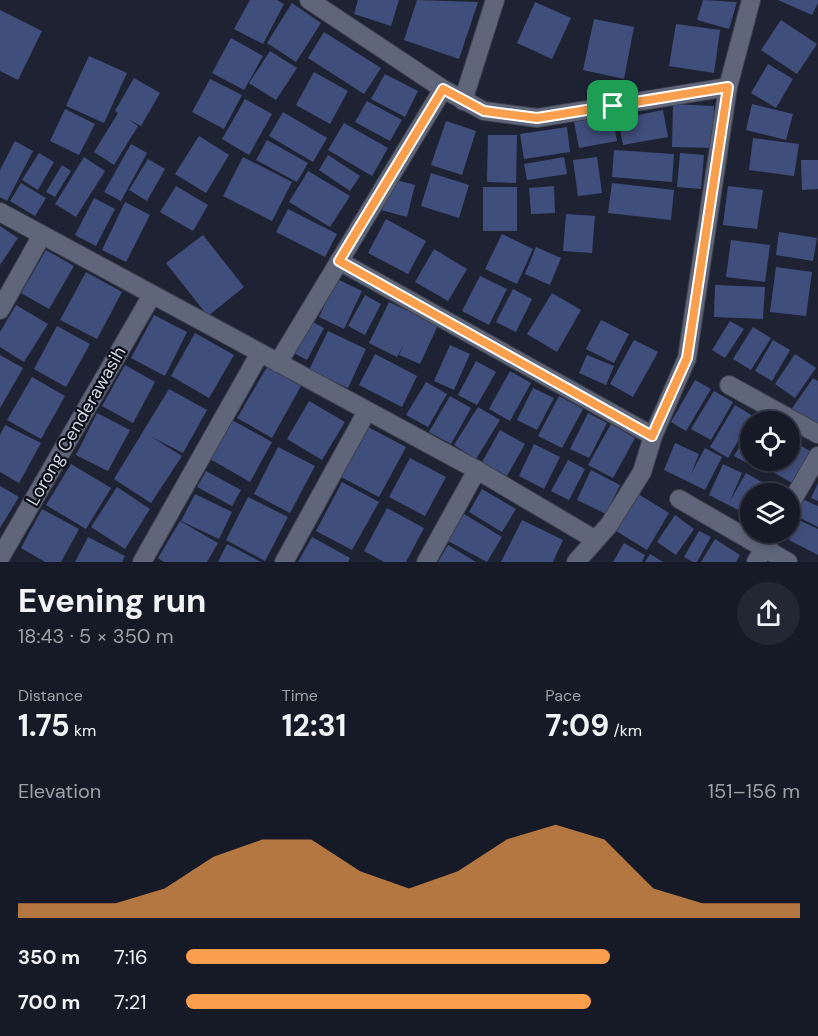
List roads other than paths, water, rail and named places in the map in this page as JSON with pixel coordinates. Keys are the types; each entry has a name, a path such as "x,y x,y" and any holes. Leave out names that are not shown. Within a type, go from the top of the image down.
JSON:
{"street":[{"path":"309,0 443,89 484,111 537,118 728,87"},
{"path":"463,101 495,0"},
{"path":"576,562 594,539 609,525 642,472 652,436 687,358 728,87 751,0"},
{"path":"278,363 443,89"},
{"path":"0,212 477,470 594,539"},
{"path":"0,310 42,235"},
{"path":"339,261 652,436"},
{"name":"Lorong Cenderawasih","path":"0,558 152,295"},
{"path":"142,562 260,353"},
{"path":"729,385 818,434"},
{"path":"284,562 367,411"},
{"path":"800,487 818,456"},
{"path":"426,562 477,470"},
{"path":"679,499 788,562"}]}
